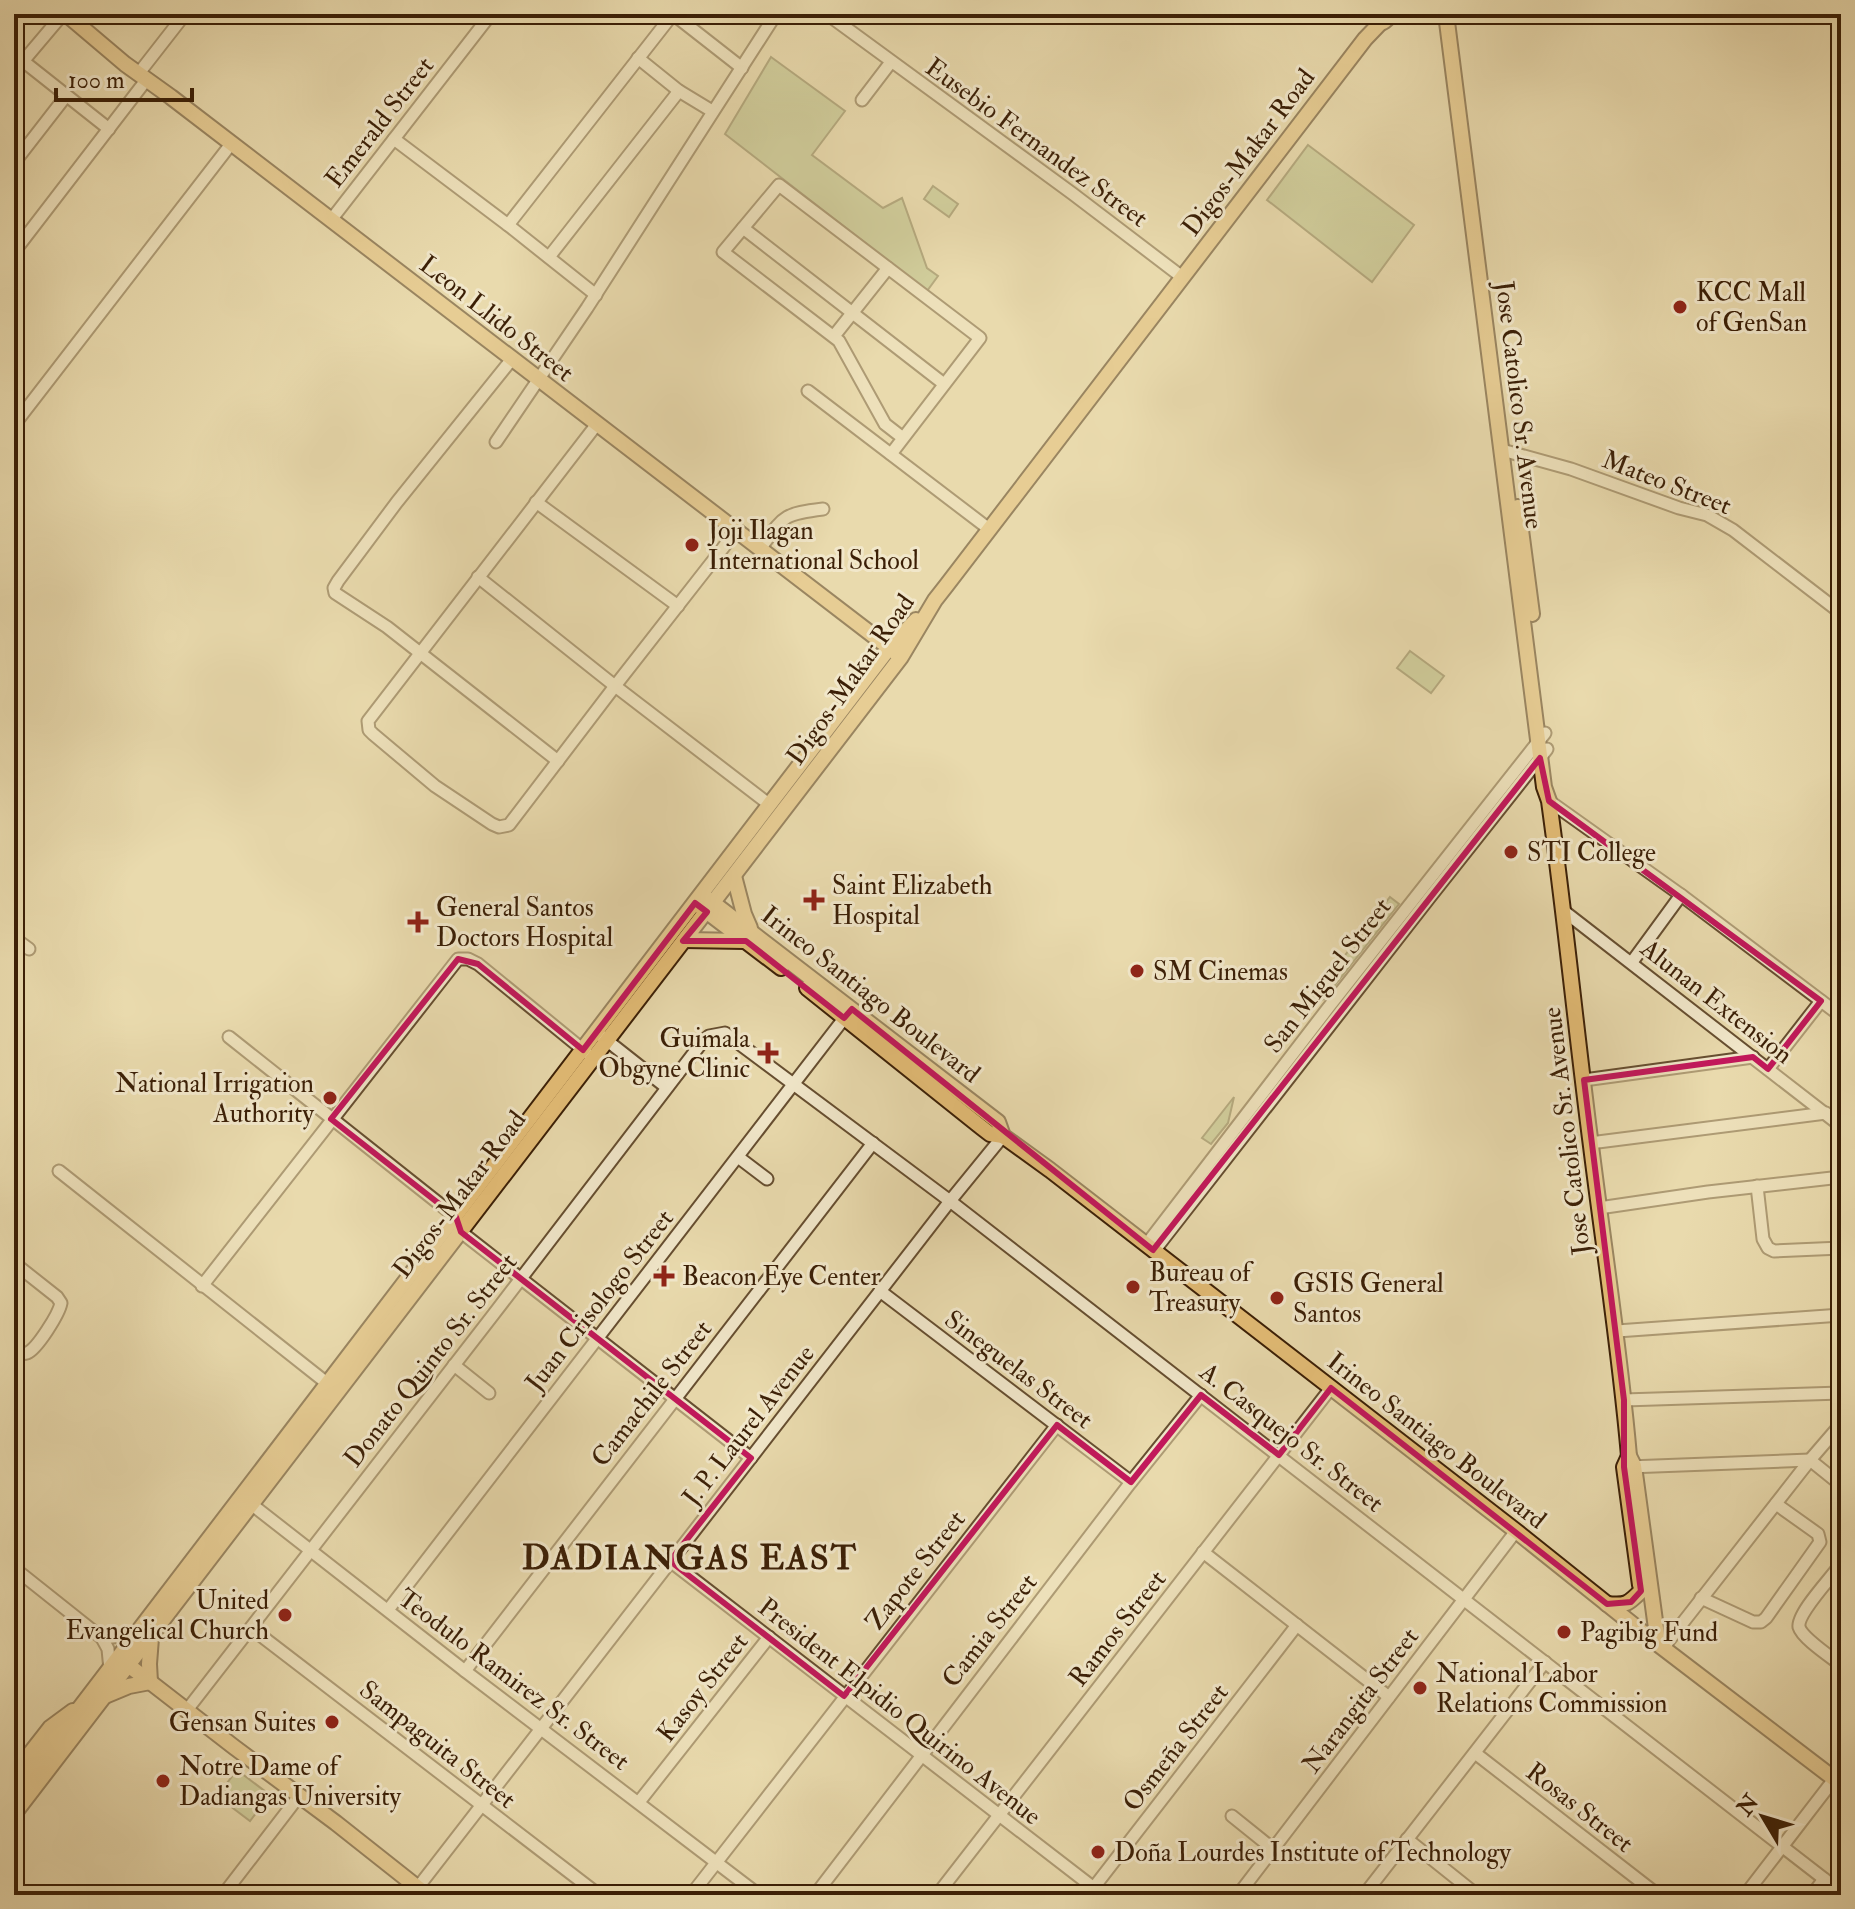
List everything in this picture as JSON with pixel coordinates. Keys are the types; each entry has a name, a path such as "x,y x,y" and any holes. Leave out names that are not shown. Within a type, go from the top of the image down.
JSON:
{"main road":[{"name":"Jose Catolico Sr. Avenue","path":"1446,14 1506,452"},
{"name":"Jose Catolico Sr. Avenue","path":"1455,14 1506,452 1543,746 1552,787 1549,801 1565,912 1590,1143 1617,1331 1641,1591 1656,1642"},
{"name":"Leon Llido Street","path":"70,15 143,76 895,653"},
{"name":"Digos-Makar Road","path":"602,1036 685,940 704,903 734,876 895,653 1383,15"},
{"name":"Digos-Makar Road","path":"14,1794 89,1698 146,1633 704,903 770,805 895,653"},
{"path":"685,940 749,936 734,876"},
{"name":"Irineo Santiago Boulevard","path":"704,903 998,1122 1003,1136 1839,1782"},
{"name":"Digos-Makar Road","path":"247,1501 328,1384 458,1224"},
{"name":"Jose Catolico Sr. Avenue","path":"1629,1463 1656,1642"},
{"path":"1607,1604 1622,1606 1631,1602 1641,1591"},
{"path":"146,1633 150,1682"},
{"name":"Digos-Makar Road","path":"14,1814 104,1697 120,1664"},
{"path":"120,1664 187,1710 419,1893"},
{"path":"104,1697 129,1686 150,1682"},
{"path":"14,1774 50,1728 89,1698"}],"street":[{"path":"14,252 109,129 185,14"},
{"name":"Emerald Street","path":"331,220 491,14"},
{"path":"508,225 673,14 742,68"},
{"path":"496,442 596,295 776,14"},
{"name":"Eusebio Fernandez Street","path":"827,14 1182,277"},
{"path":"14,72 70,15"},
{"path":"638,58 679,91 712,111"},
{"path":"23,61 109,129"},
{"path":"862,100 891,62"},
{"path":"549,257 679,91"},
{"path":"14,163 66,96"},
{"path":"394,139 596,295"},
{"path":"14,425 231,144"},
{"path":"891,454 980,338 779,185 723,252 834,336 885,424 903,438"},
{"path":"743,228 944,384"},
{"path":"834,336 888,268"},
{"path":"512,359 397,502 334,588 341,598 373,617 558,761"},
{"path":"808,391 989,529"},
{"path":"597,424 373,713 368,726 373,734 435,786 480,818 503,827 509,825 737,530"},
{"path":"872,440 885,424"},
{"name":"Mateo Street","path":"1506,452 1571,469 1707,515 1733,530 1841,613"},
{"path":"536,502 678,606"},
{"path":"760,549 782,520 793,512 823,509"},
{"path":"478,577 770,805"},
{"name":"San Miguel Street","path":"1150,1248 1543,746"},
{"path":"1549,801 1681,895 1841,1016"},
{"path":"1632,962 1681,895"},
{"name":"Alunan Extension","path":"1565,912 1841,1126"},
{"path":"14,938 29,949"},
{"path":"202,1286 458,959 468,959 478,964 588,1054"},
{"path":"1768,1069 1821,1001"},
{"name":"Juan Crisologo Street","path":"388,1610 848,1013"},
{"name":"A. Casquejo Sr. Street","path":"709,1036 731,1035 1279,1455 1841,1892"},
{"path":"602,1036 666,1087"},
{"name":"Donato Quinto Sr. Street","path":"187,1710 666,1087 709,1036"},
{"path":"229,1037 521,1278 751,1458"},
{"path":"1584,1080 1753,1057"},
{"path":"1590,1143 1826,1113"},
{"name":"J. P. Laurel Avenue","path":"419,1893 481,1805 1003,1136"},
{"name":"Camachile Street","path":"465,1671 873,1143"},
{"path":"738,1157 767,1179"},
{"path":"59,1171 328,1384"},
{"path":"1599,1208 1841,1177"},
{"path":"1757,1186 1763,1239 1768,1248 1774,1251 1841,1248"},
{"path":"14,1263 61,1303 57,1315 33,1347 21,1353 14,1350"},
{"name":"Sineguelas Street","path":"880,1291 1131,1482"},
{"path":"1617,1331 1841,1315"},
{"path":"454,1365 489,1393"},
{"name":"Ramos Street","path":"937,1895 1331,1388"},
{"path":"1624,1400 1841,1393"},
{"name":"Camia Street","path":"815,1895 1201,1395"},
{"path":"1656,1642 1701,1598 1841,1424"},
{"name":"Zapote Street","path":"691,1895 1057,1425"},
{"path":"1629,1463 1810,1460 1841,1485"},
{"name":"Teodulo Ramirez Sr. Street","path":"247,1501 759,1895"},
{"path":"1701,1598 1753,1622 1766,1618 1820,1542 1818,1534 1776,1504"},
{"name":"Narangita Street","path":"1238,1895 1516,1531"},
{"path":"1203,1552 1389,1697"},
{"name":"President Elpidio Quirino Avenue","path":"670,1561 1095,1893"},
{"path":"14,1568 102,1638 120,1664"},
{"path":"1840,1568 1804,1611 1799,1623 1801,1631 1841,1665"},
{"name":"Osmeña Street","path":"1095,1893 1297,1625"},
{"name":"Sampaguita Street","path":"251,1628 599,1895"},
{"path":"102,1638 146,1633"},
{"name":"Kasoy Street","path":"639,1802 769,1637"},
{"path":"1364,1895 1545,1662"},
{"name":"Rosas Street","path":"1475,1753 1658,1895"},
{"path":"1745,1895 1782,1846 1839,1782"},
{"path":"223,1895 299,1796"},
{"path":"1232,1816 1273,1849"},
{"path":"1407,1839 1477,1895"},
{"path":"1812,1895 1824,1879"}],"highlighted area":[{"path":"1540,758 1549,801 1821,1001 1768,1069 1753,1057 1584,1080 1624,1400 1624,1467 1641,1591 1631,1602 1607,1604 1331,1388 1279,1455 1201,1395 1131,1482 1057,1425 844,1696 670,1561 751,1458 461,1232 456,1217 331,1119 458,959 478,964 583,1050 695,903 707,912 683,941 746,941 844,1018 852,1009 1153,1250"}],"green space":[{"path":"771,57 845,111 812,155 883,208 902,198 927,268 938,276 927,291 725,134"},
{"path":"1308,145 1414,225 1372,282 1267,200"},
{"path":"933,186 958,204 949,217 924,199"},
{"path":"1410,651 1444,676 1431,693 1397,668"},
{"path":"1390,897 1399,904 1324,999 1302,1011"},
{"path":"1234,1097 1228,1123 1211,1144 1202,1138"},
{"path":"237,1770 270,1795 250,1821 217,1796"}],"place":[{"name":"KCC Mall of GenSan","path":"1680,307"},
{"name":"Joji Ilagan International School","path":"692,545"},
{"name":"STI College","path":"1511,852"},
{"name":"Saint Elizabeth Hospital","path":"814,900"},
{"name":"General Santos Doctors Hospital","path":"418,922"},
{"name":"SM Cinemas","path":"1137,971"},
{"name":"Guimala Obgyne Clinic","path":"768,1053"},
{"name":"National Irrigation Authority","path":"330,1098"},
{"name":"Beacon Eye Center","path":"664,1276"},
{"name":"Bureau of Treasury","path":"1133,1287"},
{"name":"GSIS General Santos","path":"1277,1298"},
{"name":"United Evangelical Church","path":"285,1615"},
{"name":"Pagibig Fund","path":"1564,1632"},
{"name":"National Labor Relations Commission","path":"1420,1688"},
{"name":"Gensan Suites","path":"332,1722"},
{"name":"Notre Dame of Dadiangas University","path":"163,1781"},
{"name":"Doña Lourdes Institute of Technology","path":"1098,1852"}],"district":[{"name":"DADIANGAS EAST","path":"690,1557"}]}
